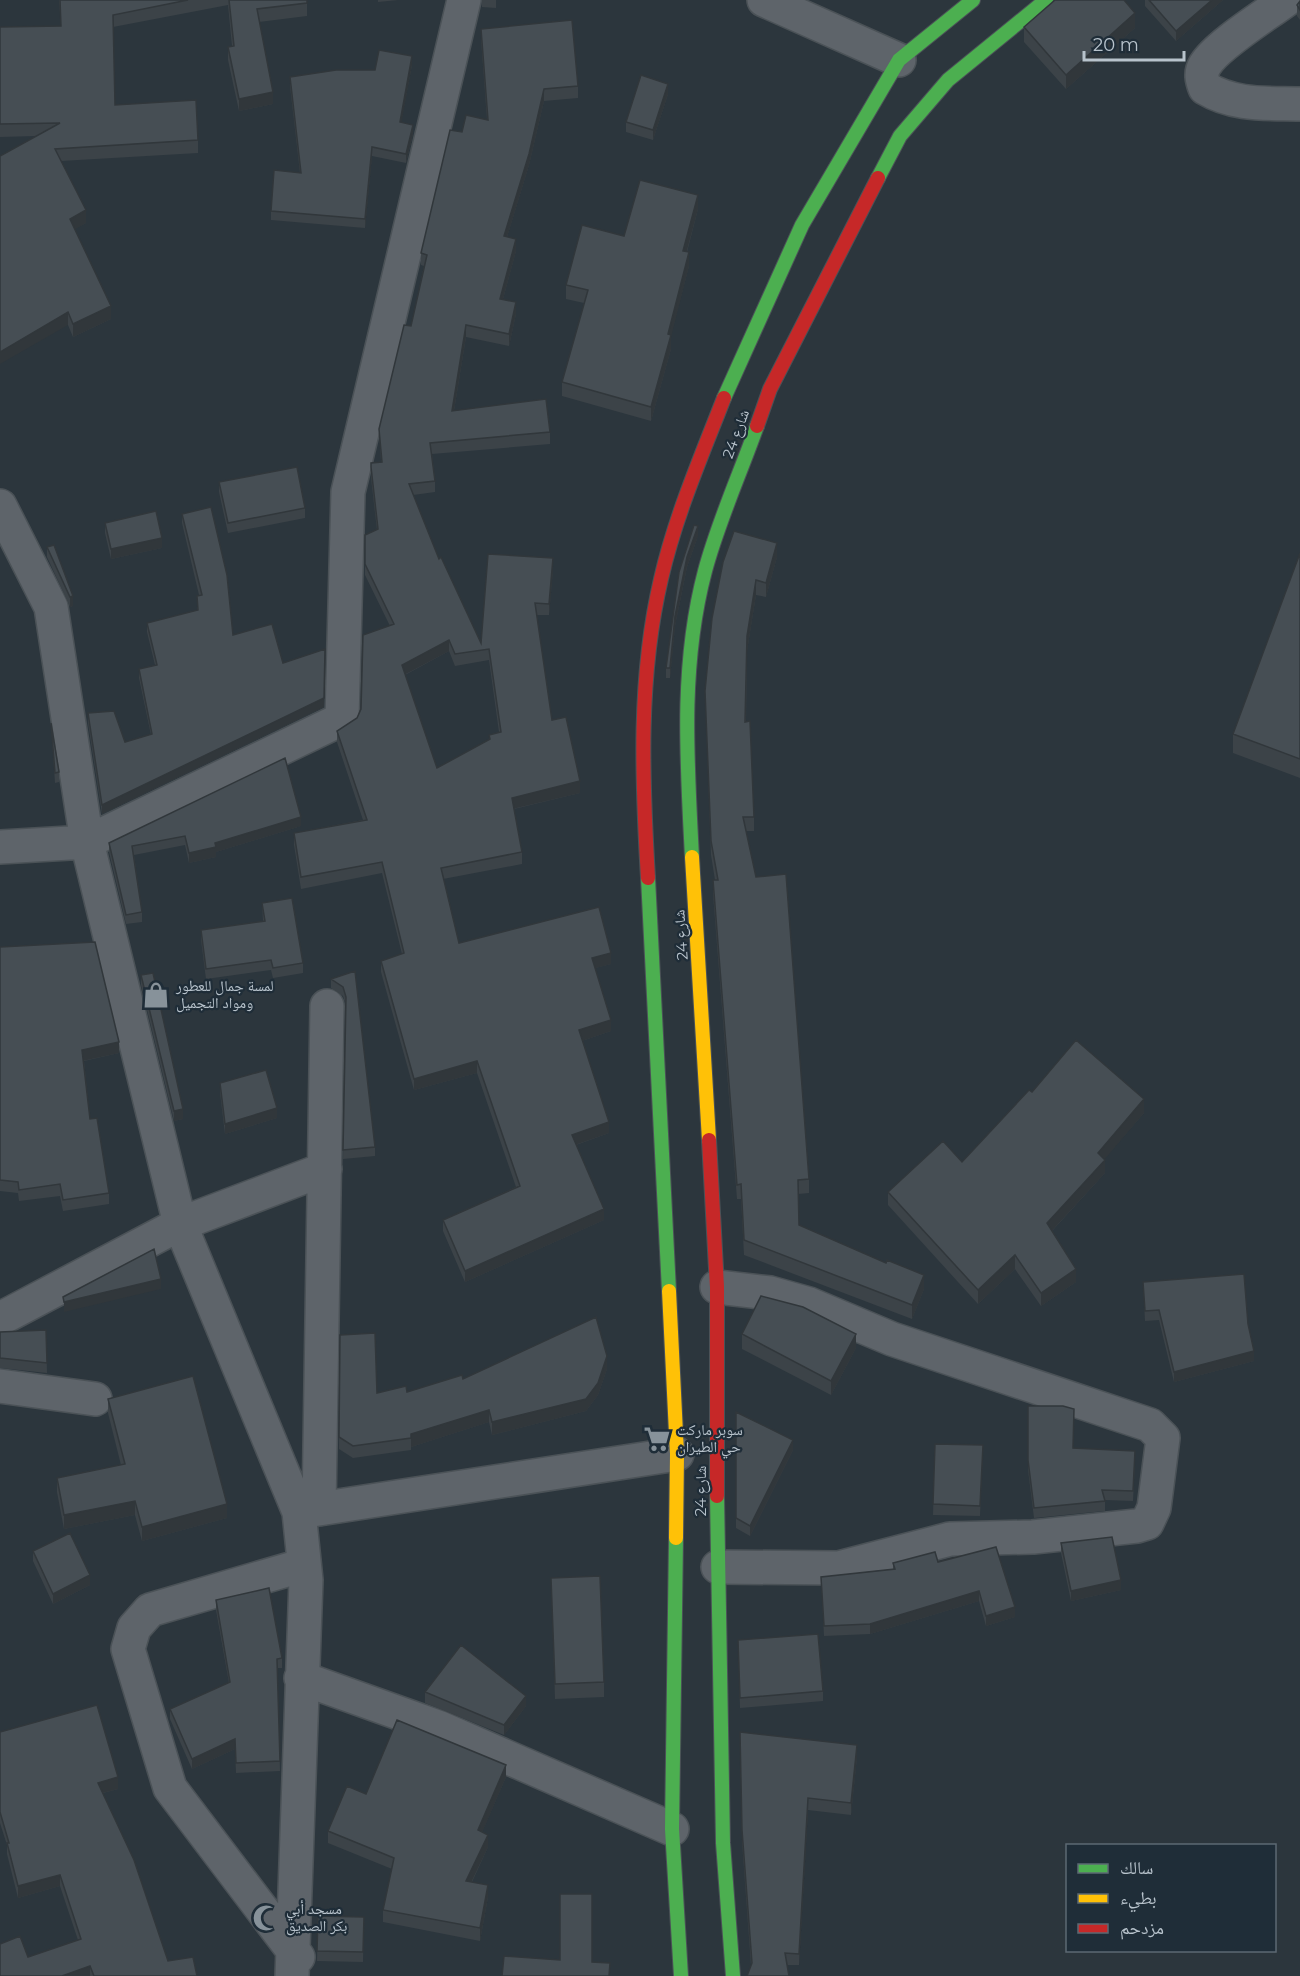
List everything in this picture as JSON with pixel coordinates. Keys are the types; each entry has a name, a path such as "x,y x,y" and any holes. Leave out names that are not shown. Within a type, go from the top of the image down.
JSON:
{"street":[{"path":"0,847 87,842 342,719 348,492 464,0"},
{"path":"764,0 899,60"},
{"name":"شارع 24","path":"681,1976 672,1829 677,1454 644,788 644,717 649,648 660,578 693,477 733,376 802,225 844,148 899,60 973,0"},
{"name":"شارع 24","path":"733,1976 723,1843 718,1567 717,1287 691,851 687,729 693,630 705,571 770,389 900,136 948,80 1047,0"},
{"path":"1286,0 1228,43 1205,64 1201,76 1205,88 1218,96 1243,103 1300,104"},
{"path":"0,506 51,607 87,842 180,1224 309,1510"},
{"path":"292,1964 306,1580 304,1565 309,1510 325,1169 327,1006"},
{"path":"0,1319 180,1224 325,1169"},
{"path":"717,1287 770,1293 809,1304 892,1339 1150,1425 1163,1438 1154,1508 1147,1523 1137,1526 1033,1537 950,1539 839,1568 718,1567"},
{"path":"0,1386 94,1399"},
{"path":"309,1510 677,1454"},
{"path":"304,1565 150,1610 134,1628 129,1649 170,1788 248,1888 292,1964 315,1976"},
{"path":"301,1678 438,1727 672,1829"}],"building":[{"path":"60,0 188,0 113,15 115,105 196,100 198,140 55,149 86,210 70,219 111,306 73,324 68,312 0,352 0,156 60,123 0,124 0,27 61,26"},
{"path":"229,0 307,0 307,3 257,9 273,92 239,99 228,47 234,46"},
{"path":"1055,0 1124,0 1135,13 1066,75 1024,27"},
{"path":"1149,0 1212,0 1176,31"},
{"path":"572,20 578,86 544,89 529,154 504,236 516,239 500,299 516,302 509,334 466,325 452,411 546,399 550,432 430,443 435,481 409,484 439,559 441,557 481,643 488,554 553,558 549,604 535,603 552,720 566,717 580,781 512,798 522,852 441,868 459,943 599,907 611,953 592,958 611,1020 579,1030 609,1122 572,1135 604,1209 465,1271 443,1220 520,1186 477,1061 414,1079 381,961 404,953 382,862 301,877 294,833 367,820 337,731 357,718 361,709 363,635 394,624 365,564 365,535 378,529 371,463 382,462 379,429 404,325 411,326 427,255 421,253 450,130 462,132 466,115 488,120 481,29","holes":["449,640 455,654 489,649 501,732 489,735 490,739 437,768 402,665"]},
{"path":"379,50 412,56 400,122 413,125 406,154 372,147 365,219 271,211 274,170 301,173 290,77 336,70 375,70"},
{"path":"641,75 668,84 653,130 626,122"},
{"path":"640,180 698,195 683,251 689,252 668,334 671,335 651,407 562,382 588,290 566,285 582,225 624,236"},
{"path":"297,467 305,508 228,523 219,482"},
{"path":"211,507 227,575 233,635 272,624 283,663 325,649 324,698 102,805 88,713 114,711 125,742 152,734 139,669 157,665 147,623 198,610 197,596 202,595 182,514"},
{"path":"156,511 162,538 111,549 105,523"},
{"path":"694,525 698,526 687,557 675,616 670,668 666,668 679,572"},
{"path":"734,531 777,543 766,583 756,580 747,636 745,722 750,721 754,817 743,817 756,877 786,874 809,1179 798,1180 799,1225 886,1263 887,1260 924,1275 912,1305 744,1240 741,1184 737,1185 713,880 718,880 711,841 705,691 712,618 723,562"},
{"path":"54,545 73,596 70,597 47,547"},
{"path":"1300,553 1300,759 1233,734"},
{"path":"51,723 59,772 55,773"},
{"path":"285,758 301,817 215,843 216,847 189,853 185,836 132,846 142,912 126,915 109,843"},
{"path":"292,898 303,963 273,968 271,960 206,969 201,930 265,921 262,903"},
{"path":"95,942 119,1042 82,1050 90,1119 97,1118 109,1193 63,1200 60,1184 19,1190 18,1182 0,1180 0,947"},
{"path":"355,971 375,1147 343,1150 346,997 343,987 331,979"},
{"path":"153,973 183,1109 174,1111 141,975"},
{"path":"1076,1040 1144,1099 1098,1153 1105,1160 1047,1223 1076,1269 1041,1293 1015,1255 978,1290 888,1192 943,1141 962,1162 1029,1090 1032,1092"},
{"path":"266,1070 277,1108 225,1124 220,1083"},
{"path":"154,1249 161,1279 64,1302 63,1297"},
{"path":"1244,1274 1248,1324 1254,1351 1174,1372 1159,1310 1145,1311 1143,1282"},
{"path":"761,1296 803,1307 856,1334 831,1381 742,1334"},
{"path":"596,1317 607,1356 598,1383 586,1399 492,1422 489,1410 411,1434 411,1438 353,1446 339,1437 340,1335 375,1333 377,1393 406,1386 407,1392 462,1375 463,1379"},
{"path":"46,1330 47,1363 0,1358 0,1332"},
{"path":"193,1376 227,1504 142,1527 135,1501 64,1515 57,1478 125,1464 108,1399"},
{"path":"1028,1406 1063,1406 1074,1409 1073,1448 1135,1451 1133,1491 1102,1490 1105,1501 1034,1508 1028,1460"},
{"path":"736,1412 793,1440 750,1526 736,1518"},
{"path":"935,1444 983,1445 980,1506 933,1504"},
{"path":"70,1533 90,1575 53,1594 33,1551"},
{"path":"1112,1537 1121,1580 1071,1591 1061,1543"},
{"path":"996,1547 1015,1607 986,1616 979,1591 870,1624 824,1626 821,1577 895,1569 893,1563 935,1552 938,1562"},
{"path":"600,1576 604,1682 555,1684 551,1578"},
{"path":"269,1588 282,1658 277,1659 280,1761 236,1763 235,1739 192,1759 170,1709 230,1682 216,1600"},
{"path":"818,1634 823,1691 740,1698 738,1640"},
{"path":"461,1645 526,1696 504,1725 425,1692"},
{"path":"97,1705 118,1777 98,1783 134,1860 168,1961 193,1957 197,1976 94,1976 90,1966 62,1976 0,1976 0,1944 20,1936 28,1957 81,1939 60,1875 18,1886 0,1812 0,1732"},
{"path":"397,1720 506,1765 478,1830 488,1835 466,1881 488,1885 480,1928 383,1910 394,1858 328,1831 347,1786 366,1794"},
{"path":"740,1732 857,1745 851,1803 808,1798 799,1954 785,1953 789,1976 747,1976 752,1963 742,1830"},
{"path":"560,1894 592,1894 592,1962 610,1963 609,1976 502,1976 504,1956 560,1960"},
{"path":"318,1916 364,1917 363,1952 317,1951"}],"traffic: fast":[{"path":"724,398 802,225 899,60 973,0"},
{"path":"878,178 900,136 948,80 1046,0"},
{"path":"692,857 687,713 697,606 716,534 757,426"},
{"path":"648,878 669,1291"},
{"path":"717,1496 723,1843 733,1976"},
{"path":"676,1538 672,1829 681,1976"}],"traffic: slow":[{"path":"692,857 709,1140"},
{"path":"669,1291 677,1454 676,1538"}],"traffic: jam":[{"path":"757,426 770,389 878,178"},
{"path":"648,878 643,765 648,653 667,556 689,487 724,398"},
{"path":"709,1140 717,1287 717,1496"}],"place":[{"name":"لمسة جمال للعطور ومواد التجميل","path":"156,995"},
{"name":"سوبر ماركت حي الطيران","path":"657,1439"},
{"name":"مسجد أبي بكر الصديق","path":"266,1918"}]}
